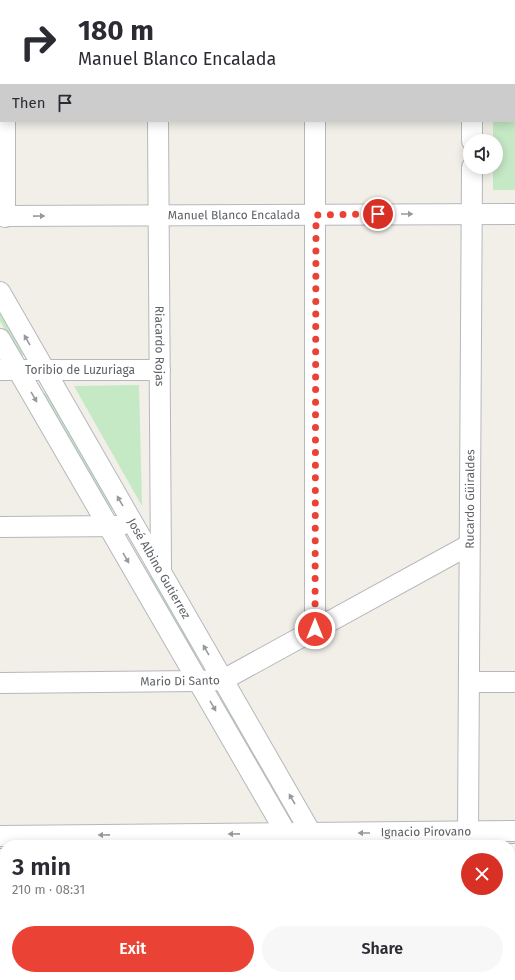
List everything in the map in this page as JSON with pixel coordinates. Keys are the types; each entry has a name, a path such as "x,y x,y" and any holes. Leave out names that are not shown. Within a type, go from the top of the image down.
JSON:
{"street":[{"path":"3,216 5,122"},
{"name":"Riacardo Rojas","path":"158,122 161,572"},
{"path":"315,122 315,629"},
{"path":"472,122 472,134"},
{"name":"Rucardo Güiraldes","path":"468,832 472,174"},
{"name":"Manuel Blanco Encalada","path":"3,216 515,214"},
{"name":"José Albino Gutierrez","path":"0,292 223,680 309,839"},
{"name":"José Albino Gutierrez","path":"0,339 9,370 108,527 290,839"},
{"name":"Toribio de Luzuriaga","path":"9,370 160,370"},
{"path":"0,527 108,527 134,525"},
{"name":"Mario Di Santo","path":"0,683 223,680 469,545"},
{"path":"469,682 515,682"},
{"name":"Ignacio Pirovano","path":"0,836 290,839 445,838 468,832 491,838 515,831"}],"green space":[{"path":"493,122 515,122 515,190 493,190 493,174 503,174 503,134 493,134"},
{"path":"0,308 27,355 20,355 0,321"},
{"path":"139,385 142,506 74,386"},
{"path":"41,393 49,393 115,509 108,510"},
{"path":"146,576 154,576 200,656 193,657"},
{"path":"221,703 227,703 286,804 279,803"}],"route":[{"path":"315,629 316,215 378,214"}]}
